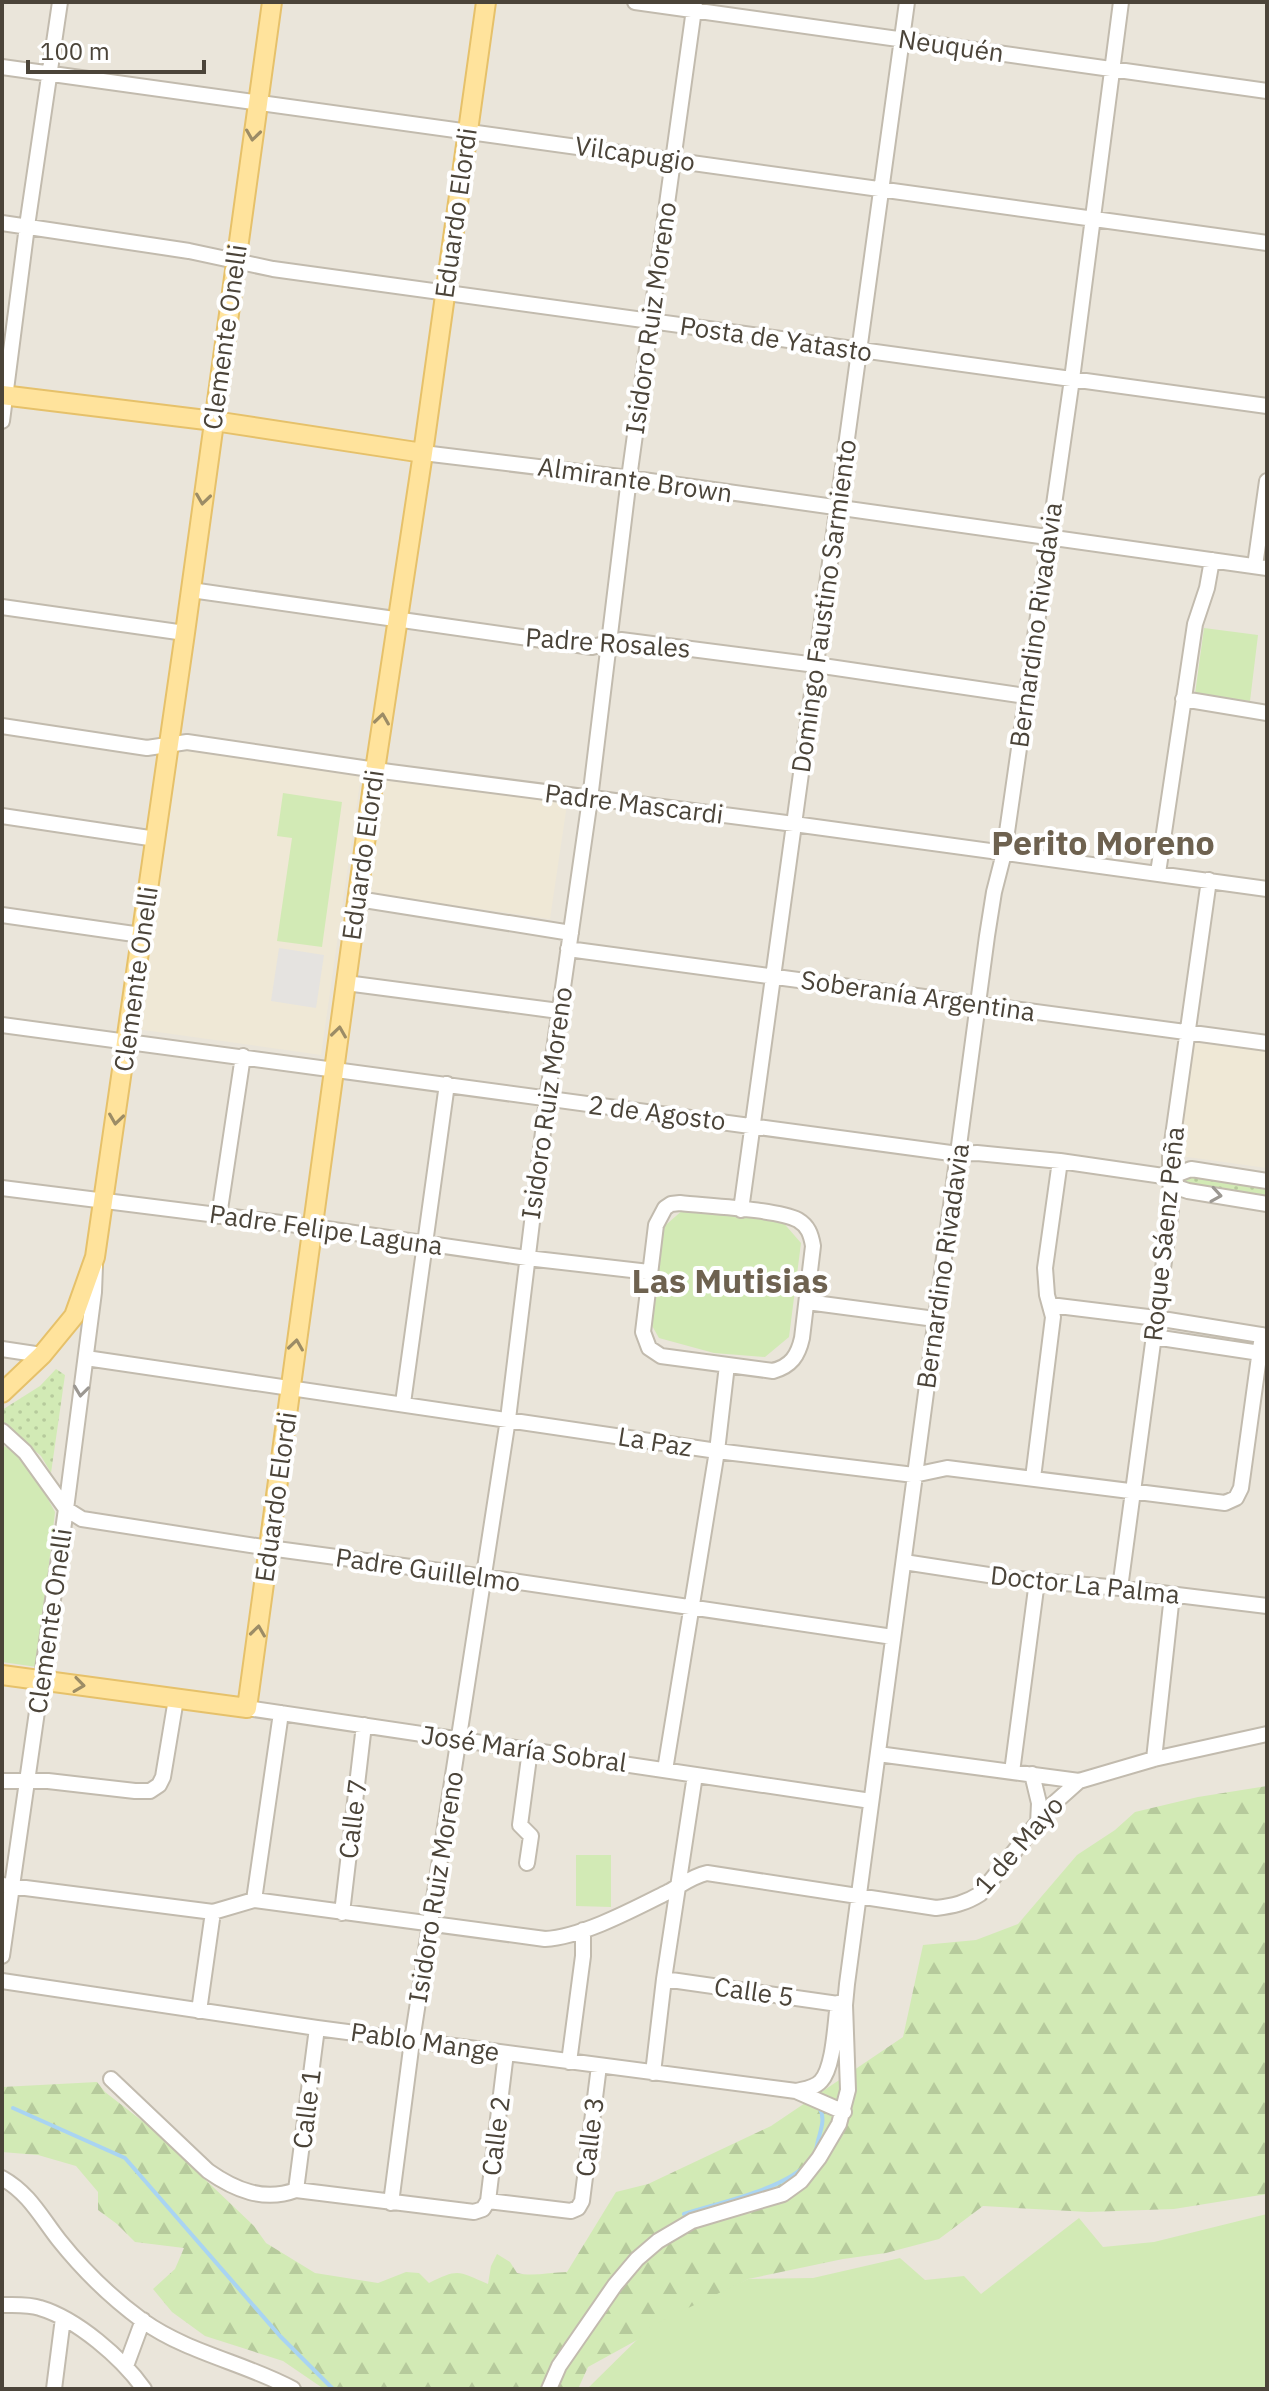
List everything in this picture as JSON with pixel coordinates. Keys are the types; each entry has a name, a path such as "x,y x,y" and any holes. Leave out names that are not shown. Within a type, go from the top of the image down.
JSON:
{"main road":[{"name":"Clemente Onelli","path":"95,1257 272,2"},
{"name":"Eduardo Elordi","path":"247,1708 375,770 486,2"},
{"name":"Almirante Brown","path":"4,396 214,421 423,453"},
{"path":"2,1393 42,1355 74,1316 95,1257"},
{"name":"José María Sobral","path":"2,1675 247,1708"}],"street":[{"path":"2,421 60,2"},
{"name":"Neuquén","path":"635,2 695,6 1267,91"},
{"name":"Domingo Faustino Sarmiento","path":"741,1210 907,2"},
{"name":"Bernardino Rivadavia","path":"796,2091 821,2081 829,2067 860,1896 989,921 1004,853 1072,379 1121,2"},
{"name":"Isidoro Ruiz Moreno","path":"391,2203 429,1925 508,1419 629,478 695,6"},
{"name":"Vilcapugio","path":"2,67 1267,243"},
{"name":"Posta de Yatasto","path":"2,223 445,293 1267,406"},
{"name":"Almirante Brown","path":"423,453 629,478 1261,567"},
{"path":"1261,567 1267,481"},
{"path":"1158,873 1195,624 1212,560"},
{"name":"Padre Rosales","path":"191,590 592,647 621,640 1026,696"},
{"path":"2,607 185,633"},
{"path":"1183,699 1267,713"},
{"name":"Padre Mascardi","path":"2,726 147,748 187,742 1267,889"},
{"path":"2,816 156,839"},
{"name":"Roque Sáenz Peña","path":"1120,1588 1171,1209 1170,1177 1209,880"},
{"path":"358,899 571,933"},
{"path":"2,915 141,935"},
{"name":"Soberanía Argentina","path":"568,949 1267,1043"},
{"path":"346,983 559,1011"},
{"name":"2 de Agosto","path":"2,1025 958,1154 1060,1161 1170,1177 1191,1169 1267,1181"},
{"path":"219,1216 243,1056"},
{"path":"403,1403 447,1084"},
{"path":"1033,1478 1053,1317 1044,1280 1060,1161"},
{"name":"2 de Agosto","path":"1170,1177 1179,1188 1188,1191 1267,1204"},
{"name":"Padre Felipe Laguna","path":"2,1188 649,1272"},
{"path":"680,1203 741,1210 787,1216 806,1227 811,1234 813,1246 800,1349 784,1368 773,1371 661,1356 649,1348 643,1332 656,1225 665,1208 680,1203"},
{"name":"Clemente Onelli","path":"2,1956 8,1885 27,1782 66,1509 94,1292 95,1257"},
{"path":"807,1302 935,1319"},
{"path":"1050,1305 1264,1335 1260,1353 1154,1337"},
{"path":"2,1349 42,1355"},
{"name":"La Paz","path":"86,1358 717,1451 914,1475 947,1468 1225,1503 1236,1498 1241,1488 1260,1353"},
{"path":"665,1770 693,1608 727,1365"},
{"path":"2,1431 25,1452 66,1509"},
{"name":"Padre Guillelmo","path":"66,1509 82,1519 269,1548 893,1637"},
{"name":"Doctor La Palma","path":"904,1562 1037,1581 1267,1606"},
{"path":"1012,1772 1037,1581"},
{"path":"1154,1759 1172,1595"},
{"path":"2,1781 48,1781 150,1791 159,1785 163,1777 176,1699"},
{"name":"José María Sobral","path":"247,1708 871,1801"},
{"path":"8,1885 213,1912 254,1900 281,1713"},
{"name":"Calle 7","path":"342,1913 364,1725"},
{"name":"1 de Mayo","path":"254,1900 545,1939 563,1938 583,1930 707,1873 936,1908 967,1902 980,1894 1063,1794 1079,1781 1154,1759 1267,1734"},
{"path":"527,1863 531,1836 520,1825 530,1750"},
{"path":"878,1754 1079,1781"},
{"path":"1032,1774 1039,1803 1038,1824"},
{"path":"653,2073 695,1775"},
{"path":"199,2011 213,1912"},
{"name":"Calle 3","path":"569,2062 583,1956 583,1930"},
{"name":"Calle 5","path":"664,1979 841,2004"},
{"name":"Pablo Mange","path":"2,1981 317,2028 796,2091 823,2100 844,2112"},
{"name":"Bernardino Rivadavia","path":"549,2389 559,2366 615,2285 637,2259 658,2241 692,2221 783,2194 801,2181 819,2158 844,2112 848,2090 841,2004"},
{"name":"Calle 1","path":"296,2190 317,2028"},
{"name":"Calle 2","path":"391,2203 474,2212 483,2209 488,2201 506,2053"},
{"name":"Calle 3","path":"488,2201 571,2211 578,2208 582,2201 599,2066"},
{"path":"111,2079 222,2181 254,2194 268,2196 296,2190 391,2203"},
{"path":"2,2178 27,2196 83,2268 143,2320 182,2343 265,2374 293,2389"},
{"path":"2,2305 39,2307 63,2318 126,2366 144,2389"},
{"path":"54,2389 63,2318"},
{"path":"126,2366 143,2320"}],"shaded area":[{"path":"2,2 1267,2 1267,2389 2,2389"},
{"path":"175,749 361,775 321,1055 136,1029"},
{"path":"384,778 567,804 550,919 367,893"},
{"path":"279,948 324,955 316,1008 271,1001"},
{"path":"1190,1036 1267,1047 1267,1168 1173,1155"}],"green space":[{"path":"1204,628 1258,635 1250,701 1195,694"},
{"path":"283,793 342,802 322,947 277,941 292,838 277,836"},
{"path":"1184,1174 1267,1186 1267,1198 1180,1184 1179,1178"},
{"path":"684,1209 781,1220 801,1243 789,1337 765,1357 714,1353 659,1338 651,1324 660,1230"},
{"path":"56,1369 65,1375 51,1473 41,1456 2,1423 2,1410 40,1386"},
{"path":"2,1445 30,1466 55,1512 37,1667 2,1662"},
{"path":"1267,1786 1267,2194 1174,2209 1088,2212 983,2206 939,2239 886,2253 748,2279 588,2367 578,2389 324,2389 283,2361 205,2336 172,2312 153,2289 175,2269 184,2248 135,2242 98,2210 98,2192 76,2166 38,2155 2,2152 2,2087 97,2082 105,2092 150,2127 254,2226 266,2243 315,2273 378,2283 406,2272 419,2273 429,2283 458,2273 488,2284 497,2254 510,2262 517,2273 567,2272 616,2192 648,2184 771,2126 903,2037 923,1945 976,1940 1018,1924 1077,1855 1115,1830 1135,1812 1198,1797"},
{"path":"576,1855 611,1855 611,1907 576,1906"},
{"path":"1267,2214 1267,2389 587,2389 651,2326 748,2279 813,2278 900,2258 925,2280 964,2276 981,2294 1079,2218 1103,2247 1154,2242"}],"waterway":[{"path":"684,2214 774,2185 804,2167 815,2153 822,2118 819,2107"},
{"path":"13,2108 125,2158 280,2336 333,2389"}],"district":[{"name":"Perito Moreno","path":"1103,843"},
{"name":"Las Mutisias","path":"730,1281"}]}
